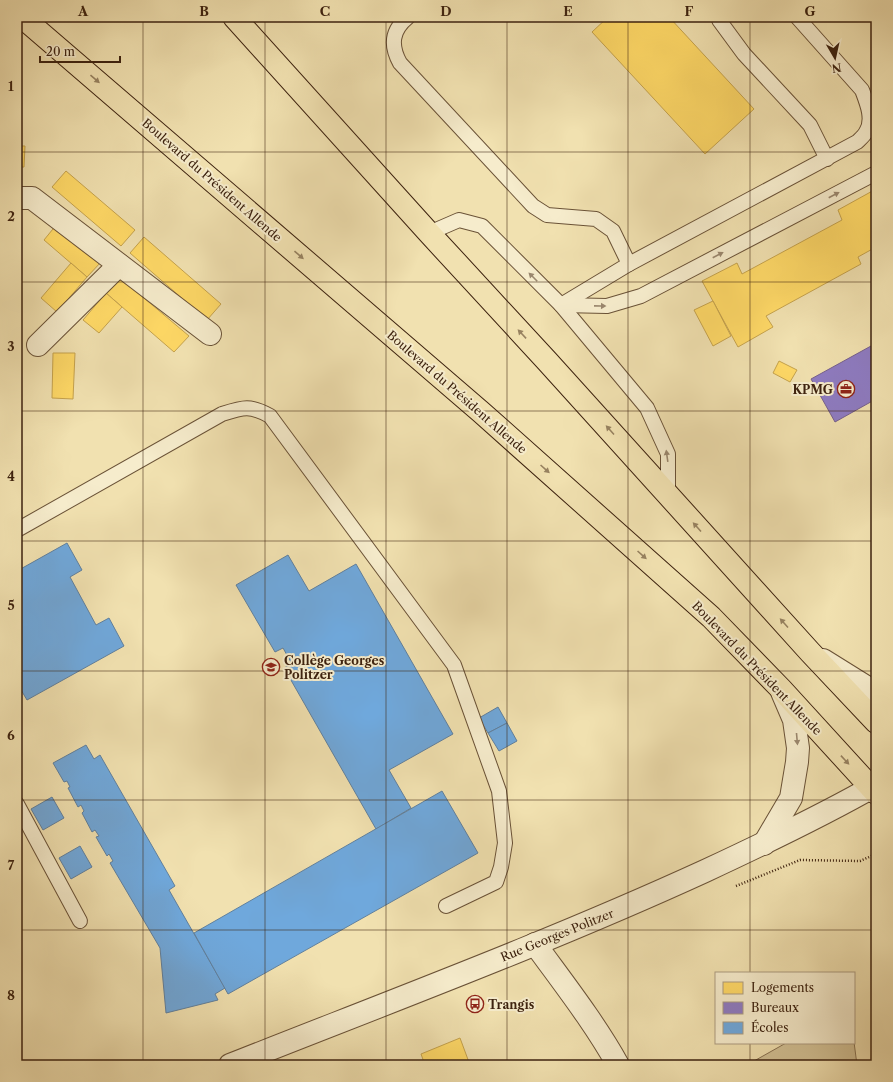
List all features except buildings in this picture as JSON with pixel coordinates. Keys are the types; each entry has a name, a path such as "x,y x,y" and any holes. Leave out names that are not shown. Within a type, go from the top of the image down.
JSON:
{"main road":[{"name":"Boulevard du Président Allende","path":"22,17 487,417 711,617 781,689 874,789"},
{"path":"234,17 429,234 547,361 810,652 876,722"}],"street":[{"path":"17,198 32,198 210,334"},
{"path":"38,345 119,265"},
{"path":"810,652 876,693"},
{"path":"764,844 791,798 797,762 798,748 794,720 781,689"},
{"name":"Rue Georges Politzer","path":"230,1065 647,898 764,844 874,789"},
{"path":"535,944 580,1005 618,1065"}],"lane":[{"path":"408,17 397,28 394,39 394,52 400,63 533,206 547,215 596,219 613,231 629,264"},
{"path":"719,17 719,20 744,54 810,125 827,159"},
{"path":"561,305 629,264 857,142 867,131 870,117 862,90 797,17"},
{"path":"561,305 607,306 641,296 876,173"},
{"path":"429,234 459,220 482,226 561,305 648,408 668,454 668,495"},
{"path":"17,530 222,414 242,408 257,409 270,416 454,665 457,672 499,790 505,843 501,867 496,882 446,906"},
{"path":"17,804 80,922"}],"shaded area":[{"path":"784,1044 854,1044 857,1065 747,1065"}],"place":[{"name":"KPMG","path":"846,389"},
{"name":"Collège Georges Politzer","path":"271,667"},
{"name":"Trangis","path":"475,1004"}]}
